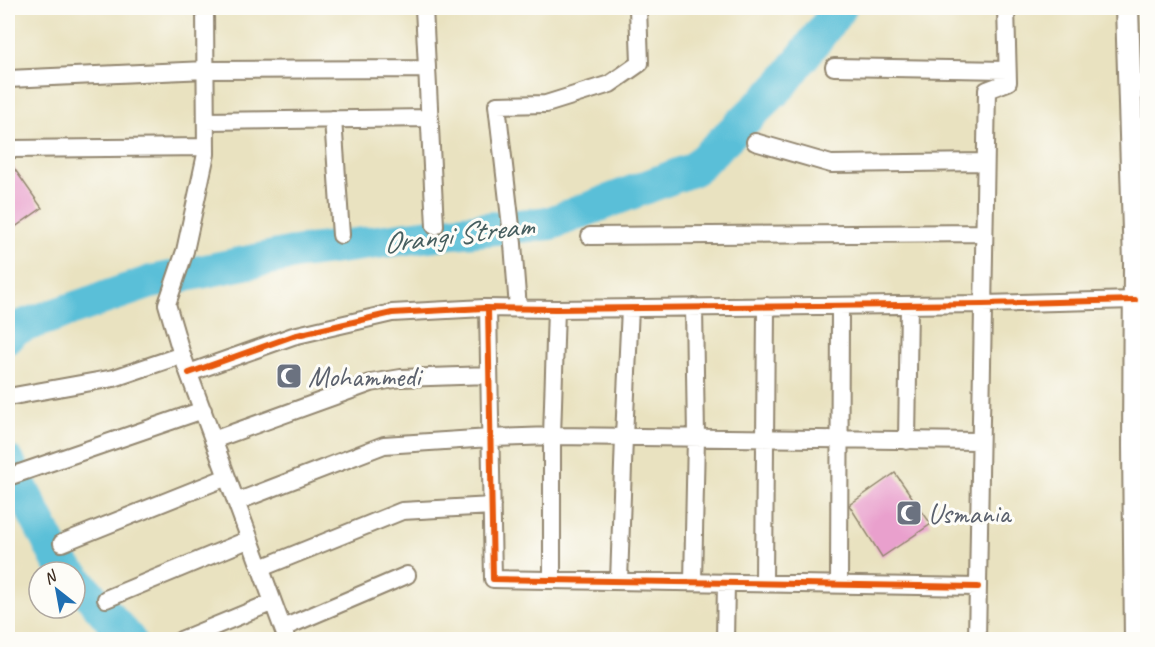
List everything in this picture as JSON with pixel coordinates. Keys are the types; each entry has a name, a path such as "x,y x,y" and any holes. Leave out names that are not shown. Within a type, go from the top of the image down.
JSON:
{"main road":[{"path":"1127,8 1141,262 1135,300 1136,639"}],"street":[{"path":"205,8 206,154 186,251 167,304 182,355 285,634 407,575"},
{"path":"424,8 435,226"},
{"path":"518,308 497,105 546,104 610,84 640,63 638,8"},
{"path":"977,639 987,90 1008,82 1006,8"},
{"path":"834,67 1007,70"},
{"path":"8,79 206,70 427,69"},
{"path":"206,121 430,118"},
{"path":"333,119 340,235"},
{"path":"755,142 831,164 985,162"},
{"path":"8,149 206,147"},
{"path":"590,236 984,233"},
{"path":"189,373 293,336 392,314 488,308 840,306 1135,300"},
{"path":"907,441 909,305"},
{"path":"764,583 766,306"},
{"path":"839,584 840,306"},
{"path":"693,582 696,437 694,307"},
{"path":"488,308 493,579 978,586"},
{"path":"619,581 630,308"},
{"path":"552,580 552,436 556,309"},
{"path":"8,398 114,378 182,355"},
{"path":"213,440 371,383 401,378 489,375"},
{"path":"8,477 203,410"},
{"path":"236,502 384,445 552,436 981,441"},
{"path":"62,543 227,477"},
{"path":"261,568 402,511 492,506"},
{"path":"106,599 250,539"},
{"path":"725,639 726,583"},
{"path":"181,639 273,602"}],"building":[{"path":"11,164 42,208 8,232 8,167"},
{"path":"895,473 931,524 882,557 849,505"}],"waterway":[{"name":"Orangi Stream","path":"8,337 14,329 151,282 294,253 453,232 551,223 694,169 782,84 840,8"},
{"path":"8,462 58,560"},
{"path":"87,592 129,640"}],"cycle path":[{"path":"189,373 293,336 392,313 484,308 983,304 1135,300"},
{"path":"488,308 493,579 978,587"}],"place":[{"name":"Mohammedi","path":"289,376"},
{"name":"Usmania","path":"909,513"}]}
